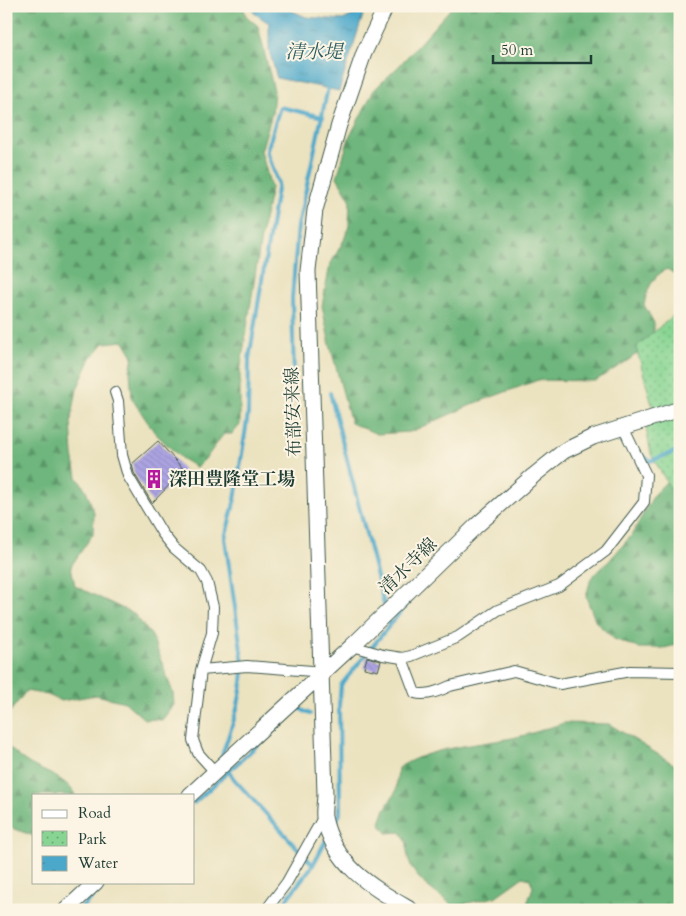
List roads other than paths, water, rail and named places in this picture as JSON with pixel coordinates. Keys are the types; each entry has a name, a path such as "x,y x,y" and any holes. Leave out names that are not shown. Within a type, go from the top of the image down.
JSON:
{"main road":[{"name":"布部安来線","path":"386,6 364,53 339,125 315,210 308,271 325,794 324,816 334,844 352,870 379,891 411,910"},
{"name":"清水寺線","path":"191,794 352,646 476,526 533,476 564,452 593,437 680,409"},
{"path":"66,910 94,884"}],"street":[{"path":"115,392 118,401 122,455 128,476 162,533 174,548 201,571 207,582 212,607 212,633 201,670 193,740 198,753 215,772"},
{"path":"352,646 383,655 402,658 411,656 458,637 498,610 559,586 606,551 644,502 646,475 623,427"},
{"path":"402,658 415,693 419,694 514,671 560,684 630,671 680,672"},
{"path":"201,670 246,666 312,671 320,675"},
{"path":"266,910 287,882 324,816"}],"water":[{"name":"清水堤","path":"251,6 281,6 306,17 343,20 365,9 339,91 277,78 269,50 269,23 254,13"}],"waterway":[{"path":"294,378 292,298 298,226 328,88"},
{"path":"222,760 221,758 239,700 243,677 243,664 225,538 235,500 248,414 249,359 278,183 267,151 280,107 323,117"},
{"path":"330,393 385,608"},
{"path":"614,436 629,446"},
{"path":"639,453 650,461 680,450"},
{"path":"389,626 411,599"},
{"path":"332,829 340,814 339,705 341,685 389,626 387,618"},
{"path":"195,802 298,708 310,714"},
{"path":"226,766 233,778 313,865"},
{"path":"278,910 313,865 326,840"},
{"path":"79,910 106,884"}],"place":[{"name":"深田豊隆堂工場","path":"154,479"}]}
